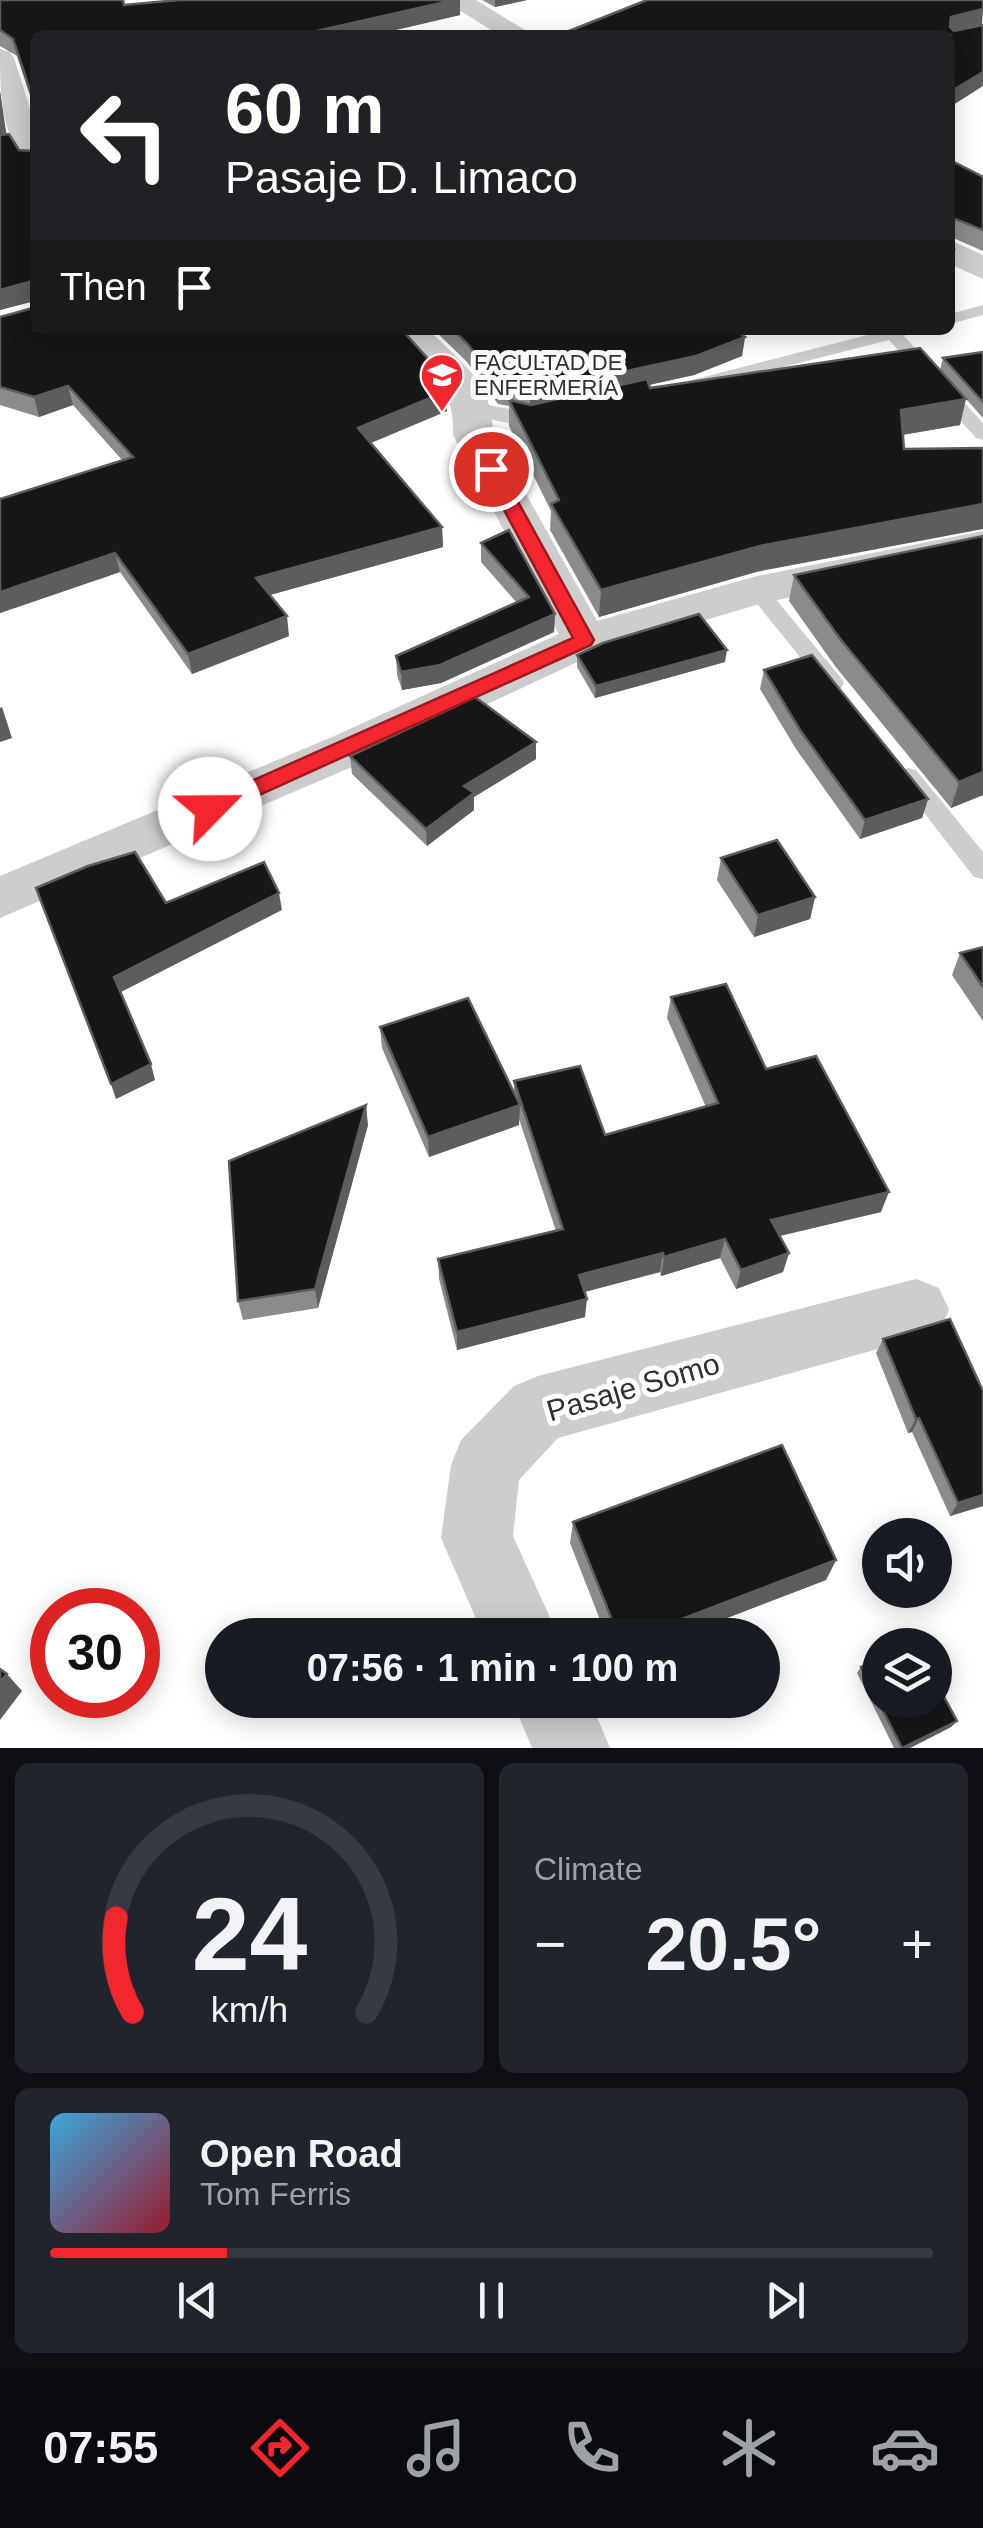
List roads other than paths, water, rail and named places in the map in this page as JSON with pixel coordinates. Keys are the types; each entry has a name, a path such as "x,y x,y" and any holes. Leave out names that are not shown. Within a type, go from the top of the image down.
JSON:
{"street":[{"path":"456,0 510,30"},
{"path":"0,58 24,148"},
{"path":"955,253 983,269"},
{"path":"413,335 466,390 474,408 473,434 584,640"},
{"path":"0,898 350,749 584,640 757,590 983,544"},
{"name":"Pasaje Somo","path":"512,1618 477,1538 486,1465 538,1410 916,1310"},
{"path":"558,1718 571,1748"}],"lane":[{"path":"955,317 983,310"},
{"path":"685,386 888,335"},
{"path":"902,335 983,434"},
{"path":"474,408 530,421 569,412"},
{"path":"757,590 851,706"},
{"path":"887,750 983,870"}],"place":[{"name":"FACULTAD DE ENFERMERÍA","path":"442,413"}]}
